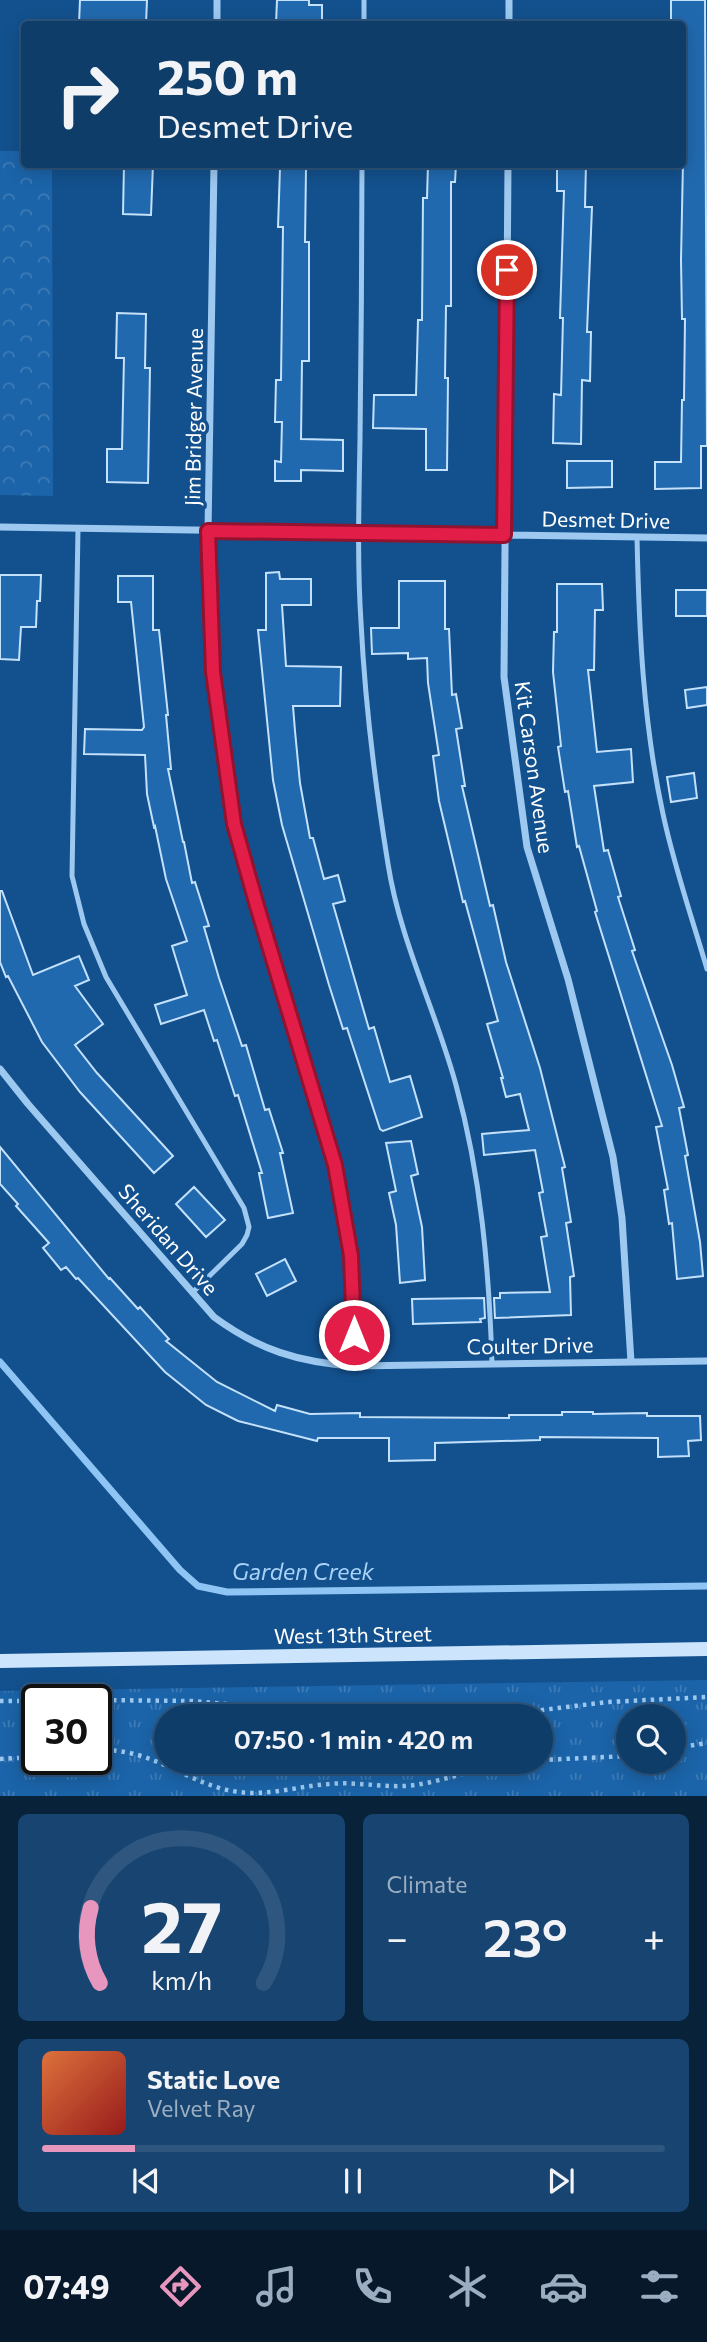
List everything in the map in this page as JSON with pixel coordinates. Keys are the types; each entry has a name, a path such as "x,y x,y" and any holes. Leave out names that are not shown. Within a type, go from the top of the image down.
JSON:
{"main road":[{"name":"West 13th Street","path":"0,1661 707,1649"}],"street":[{"path":"217,0 217,21"},
{"path":"509,0 509,21"},
{"name":"Jim Bridger Avenue","path":"214,168 208,531 213,672 234,824 335,1165 351,1256 354,1295 353,1366"},
{"name":"Kit Carson Avenue","path":"508,168 504,677 527,847 568,979 613,1157 622,1218 631,1362"},
{"name":"Desmet Drive","path":"0,527 707,538"},
{"name":"Sheridan Drive","path":"0,1069 214,1317 265,1348 311,1362 353,1366"},
{"name":"Coulter Drive","path":"353,1366 707,1361"}],"lane":[{"path":"364,0 364,21"},
{"path":"362,168 360,620 369,733 388,869 411,956 456,1084 471,1144 490,1291 492,1363"},
{"path":"78,528 72,876 84,924 106,977 244,1208 249,1227 242,1244 192,1293"},
{"path":"637,537 639,630 647,725 663,816 707,969"}],"path":[{"path":"553,1709 608,1702 707,1697"},
{"path":"112,1700 226,1704"},
{"path":"0,1701 21,1701"},
{"path":"686,1746 707,1742"},
{"path":"112,1750 130,1752 154,1760"},
{"path":"553,1759 616,1757"},
{"path":"0,1759 21,1758"},
{"path":"188,1774 223,1789 247,1793 335,1783 416,1785 463,1774"}],"green space":[{"path":"0,151 21,151 21,168 52,168 53,496 0,495"},
{"path":"707,1680 707,1796 0,1796 0,1691 21,1691 21,1775 112,1775 112,1689"}],"building":[{"path":"80,0 147,0 146,21 79,21"},
{"path":"277,0 309,0 309,5 322,5 322,21 276,21"},
{"path":"671,0 705,0 707,446 701,446 701,488 655,489 655,462 681,462 684,400 685,319 682,319 681,260 683,168 686,168 686,21 671,21"},
{"path":"124,168 153,168 151,215 123,214"},
{"path":"280,168 306,169 305,242 309,242 309,361 302,361 301,439 343,440 343,471 301,470 301,481 275,481 275,461 281,462 282,422 275,422 276,380 281,380 283,227 278,227"},
{"path":"428,168 456,168 455,182 451,182 451,306 446,306 447,470 426,470 426,429 373,428 374,395 416,395 418,320 422,320 423,198 427,198"},
{"path":"557,168 586,168 585,207 592,207 587,332 591,332 590,381 582,380 581,444 553,443 554,394 561,395 563,318 560,318 564,191 557,191"},
{"path":"117,313 146,314 145,368 150,368 148,483 107,482 107,449 122,449 124,358 116,358"},
{"path":"567,461 612,461 612,487 567,488"},
{"path":"279,572 280,579 311,579 311,605 282,605 286,666 341,667 340,706 293,706 295,731 300,783 310,838 313,838 324,879 338,875 345,901 333,904 369,1029 374,1027 390,1082 410,1076 422,1117 383,1131 380,1129 347,1028 343,1029 329,985 282,825 273,780 258,630 266,630 266,573"},
{"path":"0,575 41,575 36,627 21,627 19,660 0,659"},
{"path":"118,576 153,576 153,630 159,630 168,715 171,769 168,769 192,883 195,882 209,926 204,927 219,978 242,1046 246,1045 265,1110 269,1109 283,1153 280,1153 293,1213 268,1218 259,1173 262,1173 238,1095 235,1096 204,1010 161,1024 155,1005 187,995 172,946 187,941 166,879 154,827 147,794 145,755 84,754 85,729 142,730 144,727 131,602 118,602"},
{"path":"399,581 445,581 445,629 449,629 452,695 456,694 462,728 456,729 465,786 462,786 490,906 493,905 506,962 540,1068 565,1167 562,1168 571,1222 566,1223 574,1276 570,1277 571,1315 495,1318 494,1298 500,1298 500,1293 550,1292 541,1237 547,1236 539,1193 543,1192 535,1150 484,1155 482,1134 529,1130 520,1094 506,1097 487,1024 498,1021 465,901 463,902 439,801 433,756 439,755 427,658 408,659 408,653 372,654 371,628 399,628"},
{"path":"557,584 602,584 603,610 595,610 594,670 588,670 597,752 631,749 633,782 594,786 604,851 608,850 621,896 618,897 635,950 632,951 684,1107 679,1108 688,1155 685,1156 703,1276 677,1279 672,1223 669,1224 664,1190 668,1189 656,1127 662,1126 595,912 597,911 579,846 577,847 568,791 565,792 558,747 561,746 553,672 554,632 557,632"},
{"path":"676,590 707,590 707,616 676,616"},
{"path":"707,687 707,705 687,708 685,690"},
{"path":"694,773 697,798 671,802 667,777"},
{"path":"0,891 33,975 79,956 89,980 75,986 103,1024 75,1045 173,1156 154,1173 80,1092 42,1042 8,976 6,977 0,962"},
{"path":"411,1141 418,1174 411,1176 422,1227 425,1280 400,1283 396,1225 389,1193 396,1191 386,1143"},
{"path":"0,1147 109,1279 138,1309 140,1307 169,1339 166,1341 217,1382 275,1411 277,1405 310,1414 360,1413 360,1417 509,1418 509,1415 562,1415 562,1412 700,1416 701,1440 688,1441 689,1456 658,1457 658,1438 540,1437 540,1440 435,1443 435,1460 389,1461 389,1438 318,1438 317,1441 238,1421 206,1405 165,1372 78,1278 66,1267 61,1270 43,1248 49,1243 0,1184"},
{"path":"194,1187 225,1220 206,1237 176,1204"},
{"path":"285,1259 296,1281 267,1296 256,1274"},
{"path":"484,1298 485,1318 480,1319 481,1322 413,1324 412,1299"}],"waterway":[{"name":"Garden Creek","path":"0,1362 180,1570 198,1586 227,1592 707,1586"}],"route":[{"path":"354,1335 351,1256 335,1165 234,824 213,672 208,531 504,535 507,270"}]}
